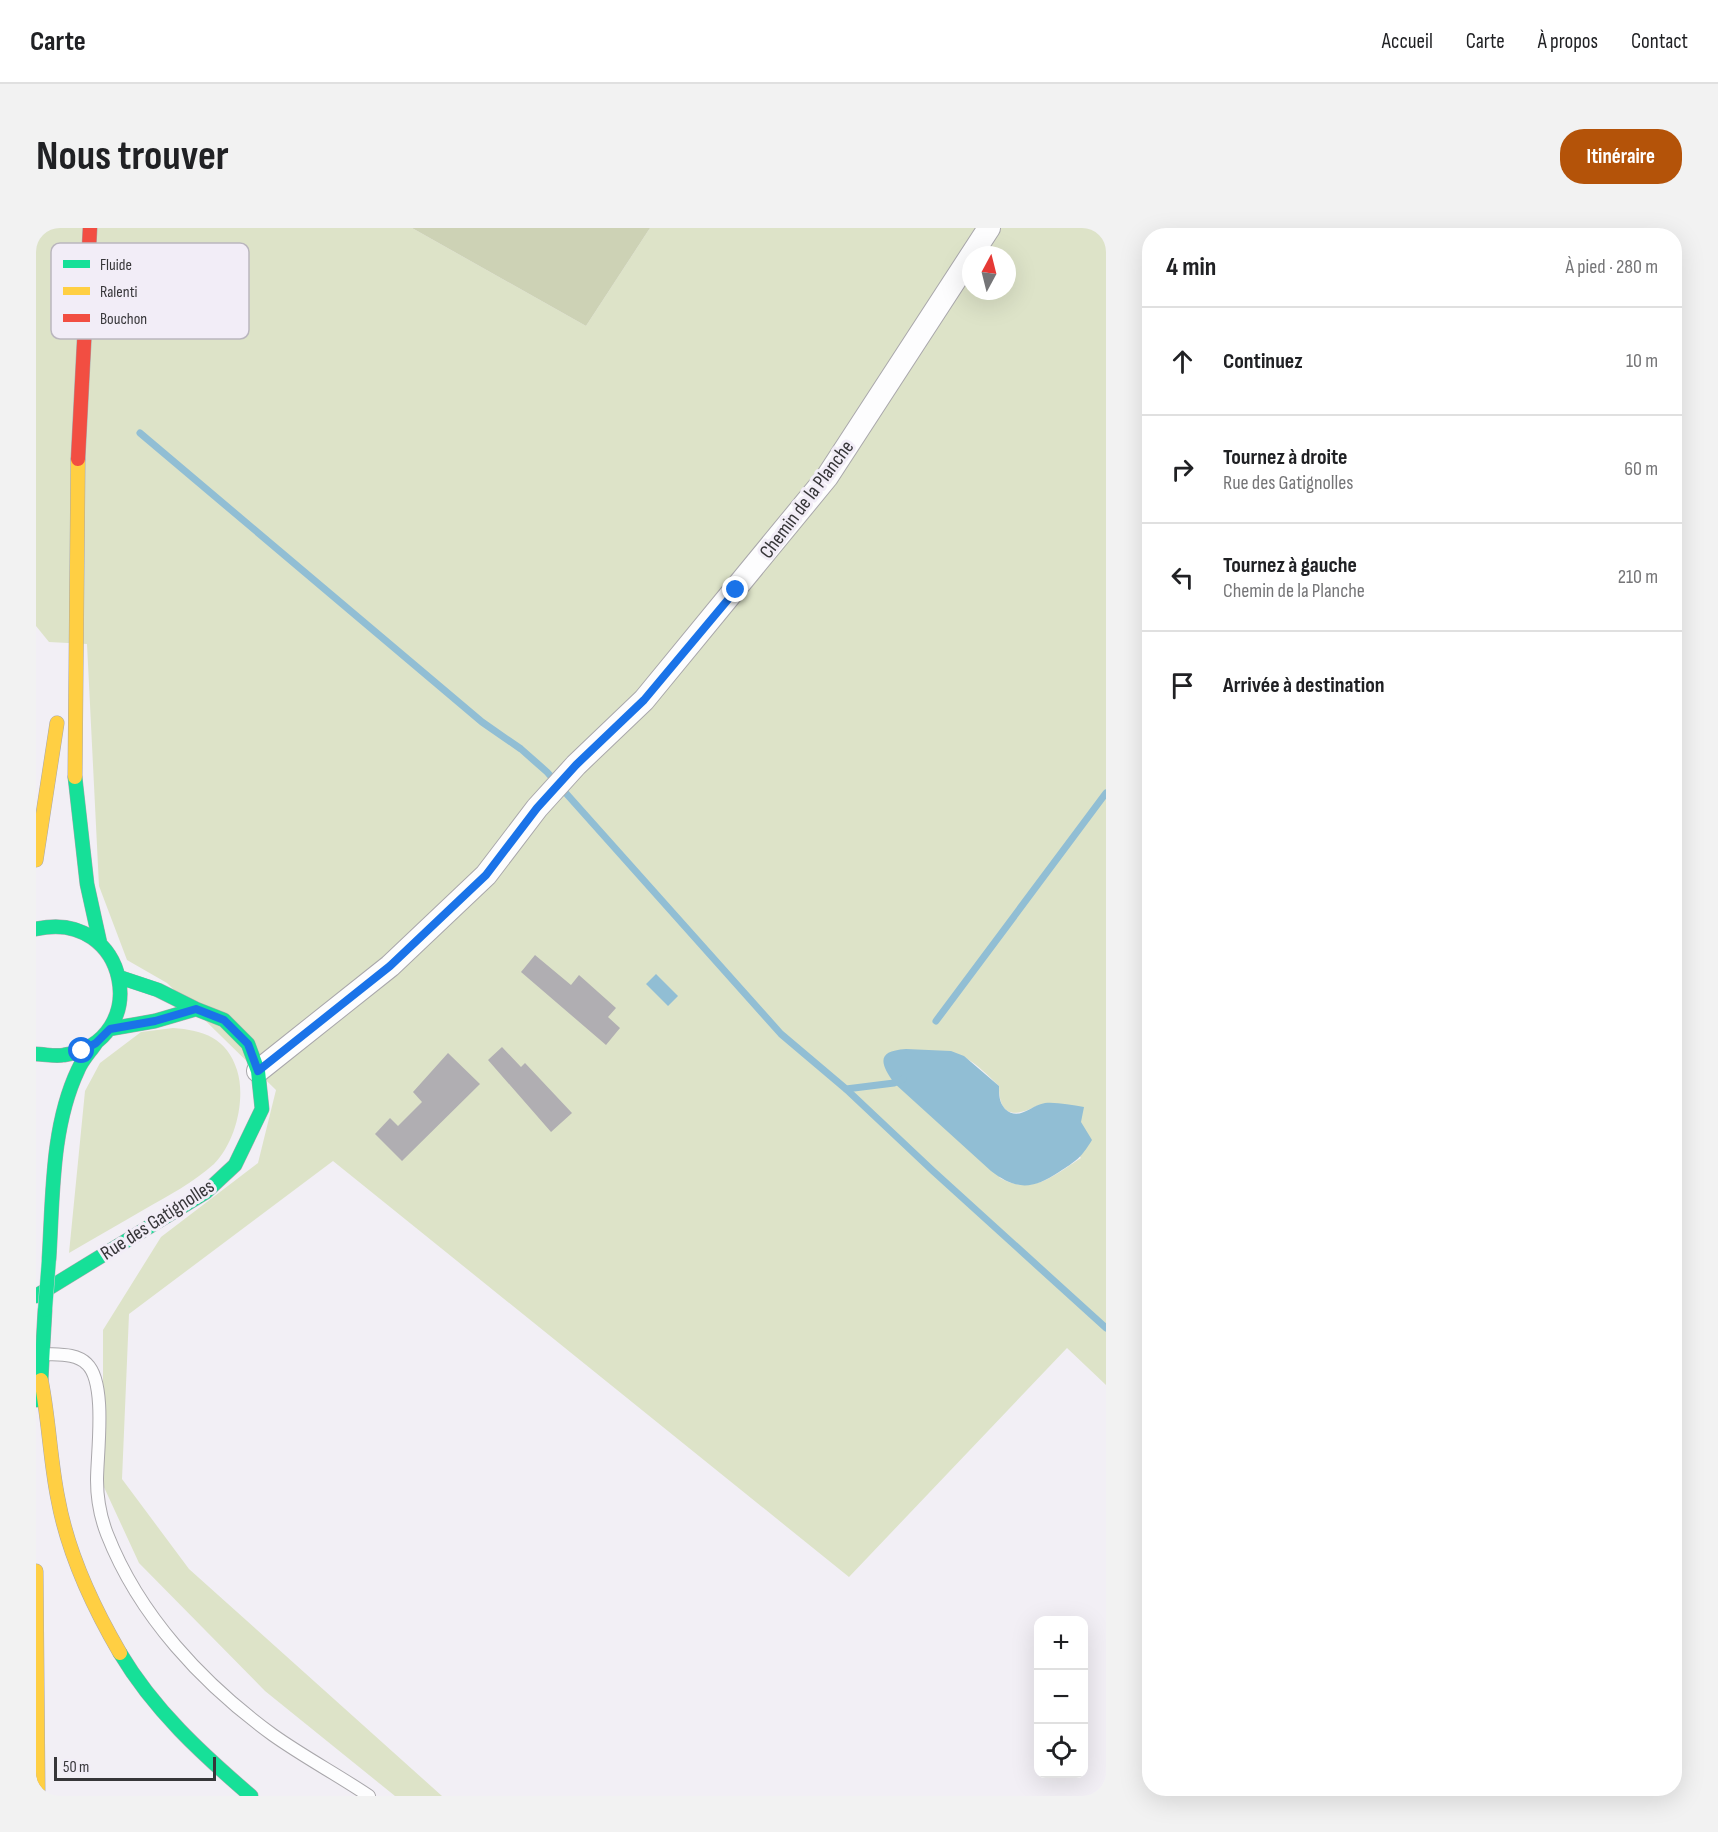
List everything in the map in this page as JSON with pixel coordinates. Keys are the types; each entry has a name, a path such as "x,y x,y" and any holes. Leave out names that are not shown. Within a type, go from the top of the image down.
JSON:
{"main road":[{"path":"89,243 90,228"},
{"path":"84,339 78,447 75,789 87,884 100,943"},
{"path":"62,685 76,569"},
{"path":"36,860 59,708"},
{"path":"36,929 55,926 71,928 87,934 100,943 114,962 119,976 120,1004 110,1029 96,1043 76,1071 63,1120 56,1160 41,1380 36,1403"},
{"name":"Rue des Gatignolles","path":"36,1296 206,1192 235,1165 262,1109 258,1071 248,1044 224,1020 158,990 119,976"},
{"path":"110,1029 155,1021 196,1009"},
{"path":"36,1054 52,1057 67,1056 96,1043"},
{"path":"41,1380 46,1404 52,1470 62,1515 81,1577 106,1630 135,1678 183,1736 251,1796"},
{"path":"36,1571 38,1796"}],"street":[{"name":"Chemin de la Planche","path":"258,1071 390,966 469,892 486,875 537,808 576,765 644,700 827,477 989,228"}],"lane":[{"path":"43,1354 73,1356 89,1366 93,1373 99,1410 98,1504 116,1554 151,1613 179,1650 231,1703 275,1736 369,1796"}],"green space":[{"path":"36,228 412,228 586,326 650,228 1106,228 1106,1385 1067,1348 849,1577 333,1161 129,1314 122,1479 189,1569 442,1796 395,1796 265,1691 139,1563 103,1485 103,1330 161,1237 258,1163 276,1090 167,983 127,960 99,886 87,644 49,642 36,626","holes":["929,1051 952,1053 968,1059 999,1086 1002,1104 1010,1112 1023,1112 1039,1105 1081,1158 1052,1177 1033,1184 1023,1185 1000,1178"]},
{"path":"412,228 650,228 586,326"},
{"path":"173,1028 194,1031 212,1038 227,1050 233,1059 240,1093 237,1119 228,1144 214,1164 189,1183 69,1253 85,1091 100,1063 141,1032"}],"water":[{"path":"656,974 678,996 668,1006 646,984"},
{"path":"906,1049 951,1051 964,1056 999,1086 1002,1104 1010,1113 1025,1112 1045,1103 1084,1107 1081,1122 1092,1140 1078,1159 1050,1178 1025,1185 1009,1182 991,1171 894,1083 884,1064 885,1056 889,1052"}],"building":[{"path":"535,955 571,985 579,975 616,1008 608,1017 620,1028 606,1045 521,972"},
{"path":"502,1047 521,1067 525,1063 572,1113 551,1132 488,1060"},
{"path":"448,1053 480,1084 402,1161 375,1134 390,1118 398,1126 422,1102 413,1092"}],"waterway":[{"path":"140,433 482,722 521,749 547,772 781,1034 846,1089 1106,1328"},
{"path":"936,1021 1106,793"},
{"path":"846,1089 894,1083 903,1079"}],"traffic: fast":[{"path":"75,777 87,884 100,943"},
{"path":"36,929 68,928 92,938 109,956 119,979 119,1003 111,1026 92,1045 64,1055 36,1054"},
{"path":"36,1296 206,1192 235,1165 262,1109 258,1071 248,1044 224,1020 158,990 119,977"},
{"path":"109,1029 155,1021 196,1009"},
{"path":"49,1259 55,1163 63,1115 69,1092 80,1066 96,1043"},
{"path":"45,1310 49,1259"},
{"path":"37,1400 41,1380 45,1310"},
{"path":"120,1653 133,1674 163,1712 214,1764 251,1796"}],"traffic: slow":[{"path":"75,777 78,459"},
{"path":"36,860 57,723"},
{"path":"41,1380 55,1484 68,1540 82,1579 120,1653"},
{"path":"36,1571 38,1796"}],"traffic: jam":[{"path":"89,243 90,228"},
{"path":"78,459 84,339"}],"route":[{"path":"82,1051 96,1043 110,1029 155,1021 196,1009 224,1020 248,1044 258,1071 390,966 486,875 537,808 576,765 644,700 736,590"}]}
